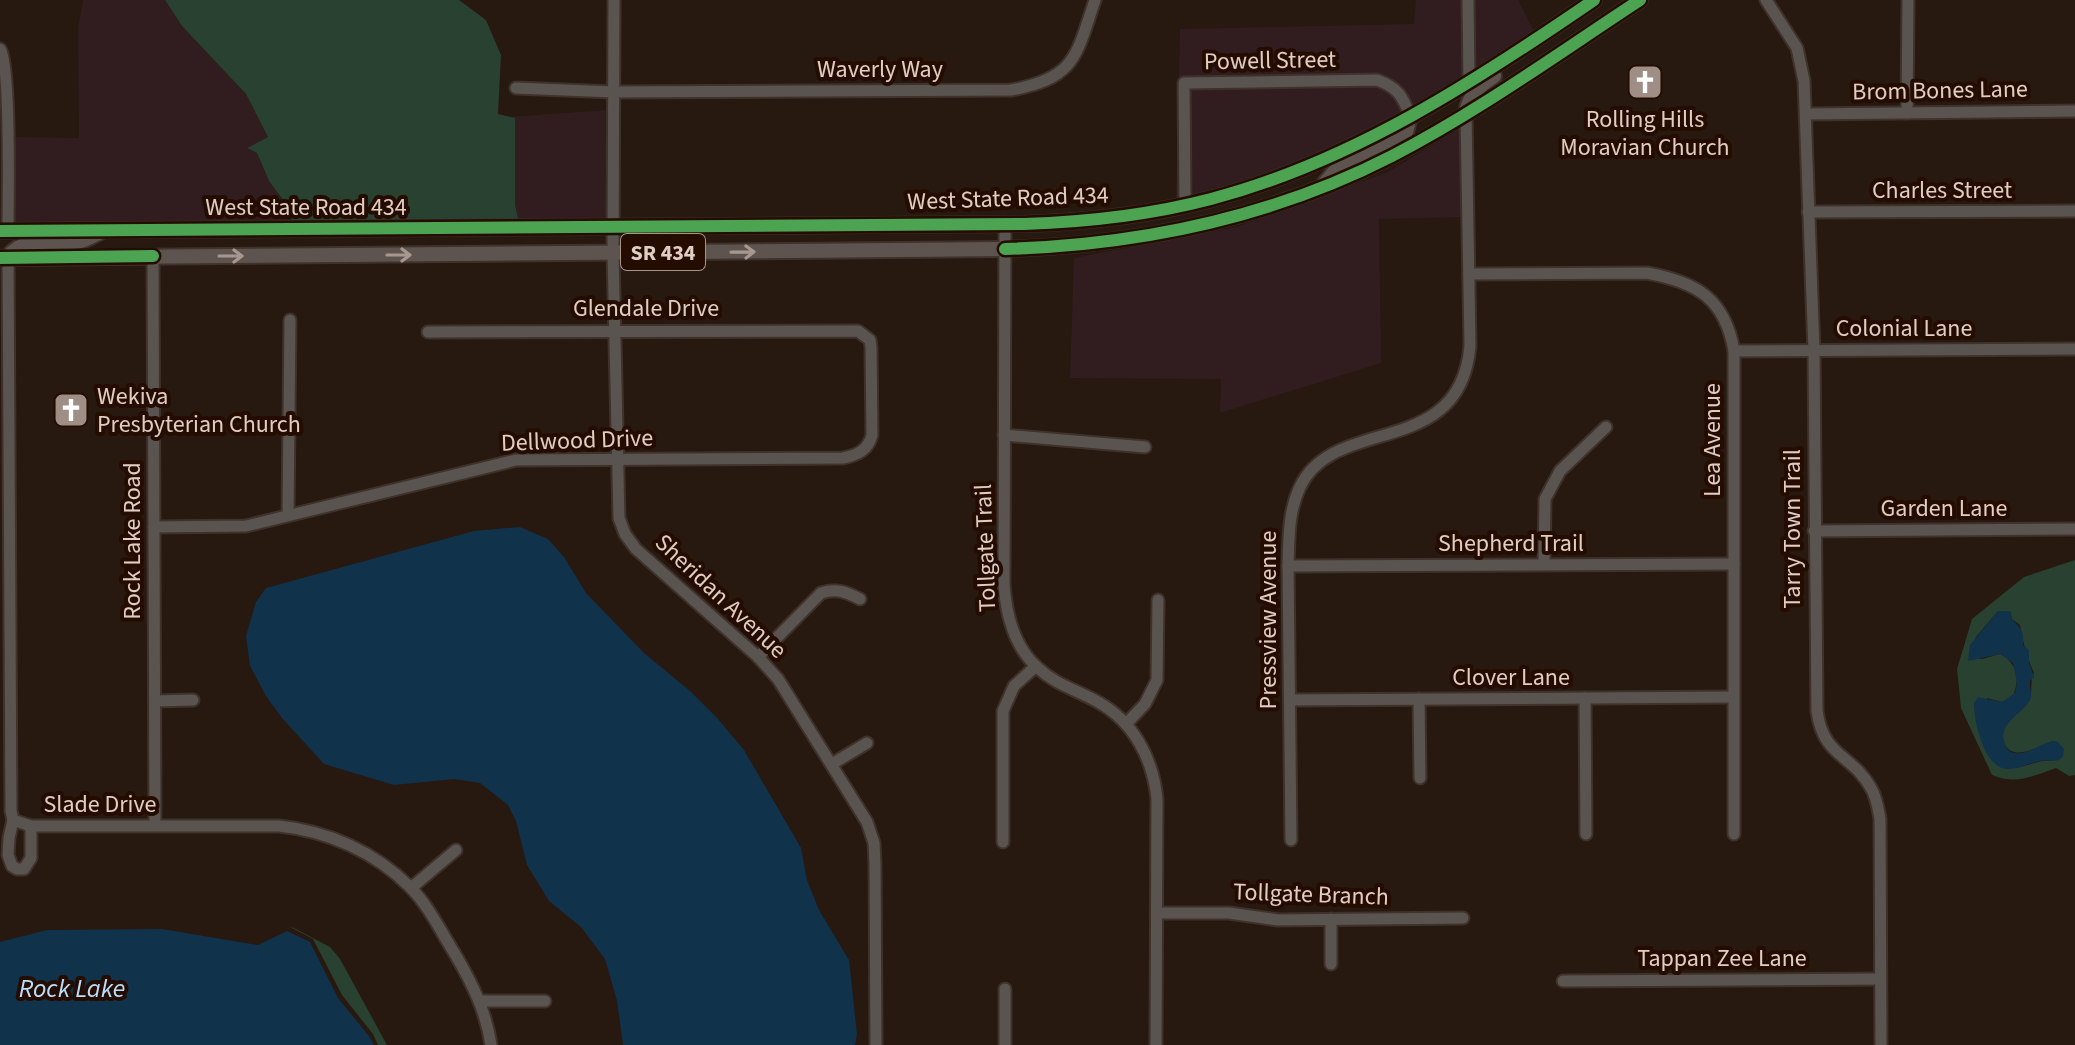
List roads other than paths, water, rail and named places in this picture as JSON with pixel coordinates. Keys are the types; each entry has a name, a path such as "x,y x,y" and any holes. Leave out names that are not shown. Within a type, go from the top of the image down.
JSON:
{"main road":[{"name":"West State Road 434","path":"3,235 103,231 1005,224 1101,219 1211,199 1314,164 1370,139 1469,82 1594,0"},
{"name":"SR 434","path":"4,258 1005,249 1098,244 1174,232 1249,214 1322,188 1397,153 1466,113 1640,0"},
{"path":"1466,113 1468,100 1482,84 1519,60 1533,42"},
{"path":"1322,188 1335,171 1399,139 1406,132 1410,116"},
{"path":"4,258 26,244 81,241 103,231"}],"street":[{"name":"Sheridan Avenue","path":"614,0 613,253 619,518 625,534 636,549 758,657 778,679 867,822 874,843 876,1045"},
{"name":"Waverly Way","path":"613,92 1006,90 1035,86 1053,79 1066,68 1077,52 1095,0"},
{"path":"1468,0 1469,82"},
{"name":"Tarry Town Trail","path":"1766,0 1797,48 1804,81 1814,351 1819,727 1833,750 1860,773 1876,799 1880,819 1881,1045"},
{"path":"1907,113 1908,0"},
{"path":"0,49 4,54 6,75 3,235"},
{"name":"Powell Street","path":"1185,205 1184,83 1377,80 1392,85 1404,97 1410,116"},
{"path":"516,88 613,92"},
{"name":"Brom Bones Lane","path":"1806,114 2075,111"},
{"name":"Pressview Avenue","path":"1291,840 1288,566 1292,506 1300,485 1322,461 1347,448 1408,429 1442,408 1456,392 1469,364 1466,113"},
{"name":"Charles Street","path":"1808,212 2075,211"},
{"name":"Tollgate Trail","path":"1005,224 1005,598 1011,626 1036,666 1069,690 1099,702 1126,724 1140,742 1155,783 1156,1045"},
{"name":"Rock Lake Road","path":"153,256 155,825"},
{"name":"Slade Drive","path":"4,258 10,795 13,820 31,826 257,825 304,829 358,849 411,888 437,925 480,1001 491,1045"},
{"name":"Lea Avenue","path":"1469,274 1647,273 1695,286 1718,308 1731,336 1734,351 1734,834"},
{"path":"288,515 290,320"},
{"name":"Glendale Drive","path":"428,332 844,329 864,334 871,347 872,435 862,452"},
{"name":"Colonial Lane","path":"1734,351 2075,349"},
{"path":"1544,564 1545,499 1560,471 1606,427"},
{"path":"1004,435 1145,447"},
{"name":"Dellwood Drive","path":"154,527 246,526 516,460 843,458 862,452"},
{"name":"Garden Lane","path":"1814,531 2075,529"},
{"name":"Shepherd Trail","path":"1288,566 1734,564"},
{"path":"758,657 821,593 844,591 860,599"},
{"path":"1126,724 1145,704 1157,680 1158,600"},
{"path":"1003,842 1003,711 1014,686 1036,666"},
{"name":"Clover Lane","path":"1290,700 1733,697"},
{"path":"1585,698 1586,834"},
{"path":"1419,699 1420,778"},
{"path":"155,701 193,700"},
{"path":"832,764 867,743"},
{"path":"13,820 8,855 12,866 17,869 24,869 31,858 31,826"},
{"path":"411,888 456,850"},
{"name":"Tollgate Branch","path":"1157,913 1229,913 1264,919 1463,918"},
{"path":"1331,919 1331,964"},
{"name":"Tappan Zee Lane","path":"1563,981 1880,979"},
{"path":"1005,989 1005,1045"},
{"path":"480,1001 545,1001"}],"water":[{"path":"520,527 548,539 564,557 586,593 644,653 690,691 744,750 801,848 807,880 819,910 849,960 857,1034 855,1045 623,1045 617,1001 605,959 581,927 549,901 527,865 516,821 508,805 480,783 454,779 394,785 324,764 266,696 250,666 246,636 256,602 266,588 474,531"},
{"path":"1998,611 2010,611 2021,630 2034,677 2030,681 2030,700 2006,726 2003,739 2013,753 2057,741 2064,749 2059,760 2009,769 1993,762 1982,744 1974,703 1978,697 2002,702 2015,693 2017,683 2013,663 2000,654 1968,661 1970,645"},
{"name":"Rock Lake","path":"162,929 258,945 287,931 310,942 338,998 374,1045 0,1045 0,942 47,930"}],"place":[{"name":"Rolling Hills Moravian Church","path":"1645,82"},
{"name":"Wekiva Presbyterian Church","path":"71,410"}]}
